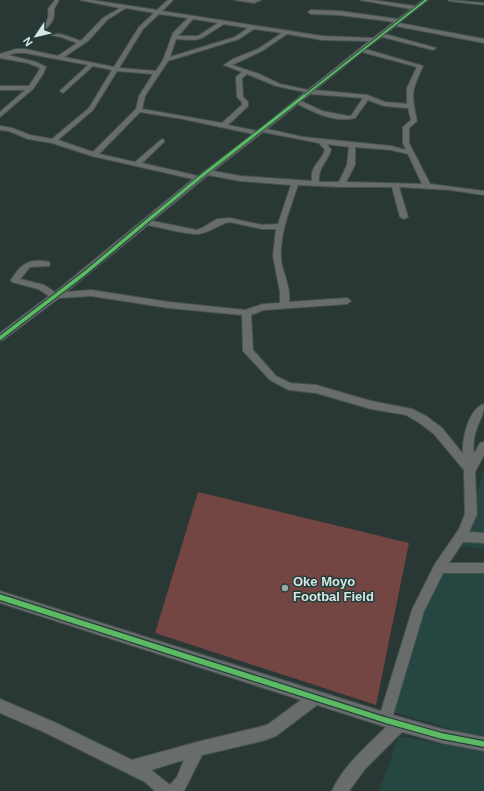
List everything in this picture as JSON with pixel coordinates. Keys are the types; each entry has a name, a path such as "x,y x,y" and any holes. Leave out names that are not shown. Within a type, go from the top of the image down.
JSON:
{"street":[{"path":"56,0 51,9 52,16 50,22 39,32 62,36 81,43"},
{"path":"82,0 329,39 378,38 434,48"},
{"path":"53,141 92,109 141,28 171,0"},
{"path":"236,0 254,2 259,0"},
{"path":"362,0 416,8"},
{"path":"0,338 54,295 85,273 206,172 311,92 361,50 426,0"},
{"path":"450,0 484,4"},
{"path":"59,58 81,43 102,21 125,7"},
{"path":"311,12 339,13 484,41"},
{"path":"94,155 137,112 142,96 166,60 174,38 179,30 192,17"},
{"path":"174,38 200,37 224,22"},
{"path":"166,60 237,38 253,27"},
{"path":"287,32 260,50 228,64 229,66 278,85 311,92 367,97 384,104 410,106"},
{"path":"361,50 420,66 410,88 408,99 414,121 406,128 406,143 427,186"},
{"path":"1,56 16,51 25,51 91,65 157,73"},
{"path":"0,115 4,108 29,88 41,74 43,67 34,63 1,56"},
{"path":"63,91 91,65"},
{"path":"224,126 245,106 245,102 240,97 239,78 245,72"},
{"path":"0,88 29,88"},
{"path":"298,102 320,113 348,118 353,117 367,97"},
{"path":"137,112 183,117 224,126 321,141 391,148 411,153"},
{"path":"0,128 10,129 28,137 53,141 94,155 199,178"},
{"path":"137,164 162,141"},
{"path":"316,183 314,173 326,156 328,150 321,141"},
{"path":"391,148 406,143"},
{"path":"341,184 351,165 351,144"},
{"path":"206,172 245,180 295,183 448,187 484,193"},
{"path":"284,305 286,297 277,257 282,226 295,183"},
{"path":"395,186 404,217"},
{"path":"147,222 197,232 205,230 220,221 230,220 262,227 282,226"},
{"path":"46,264 32,263 27,265 14,280 41,287 54,295 91,293 169,305 246,313 264,307 347,301"},
{"path":"246,313 248,351 273,378 289,386 316,389 371,404 408,412 422,419 438,431 470,470"},
{"path":"385,720 418,610 438,568 460,537 471,514 468,445 470,432 475,420 484,408"},
{"path":"470,470 484,446"},
{"path":"460,537 484,538"},
{"path":"438,568 484,568"},
{"path":"0,597 385,720 442,736 484,744"},
{"path":"131,768 197,749 271,731 316,697"},
{"path":"0,706 50,727 150,777 166,791"},
{"path":"340,791 348,777 364,757 400,724"},
{"path":"175,791 182,782 197,749"}],"shaded area":[{"path":"484,471 484,548 461,547 483,472"},
{"name":"Oke Moyo Footbal Field","path":"198,492 409,543 376,705 155,633"},
{"path":"484,571 484,738 394,712 425,604 443,572"},
{"path":"399,736 484,752 484,791 379,791"}],"cycle path":[{"path":"0,338 85,273 199,178 426,0"},
{"path":"0,597 385,720 442,736 484,744"}],"place":[{"name":"Oke Moyo Footbal Field","path":"285,588"}]}
